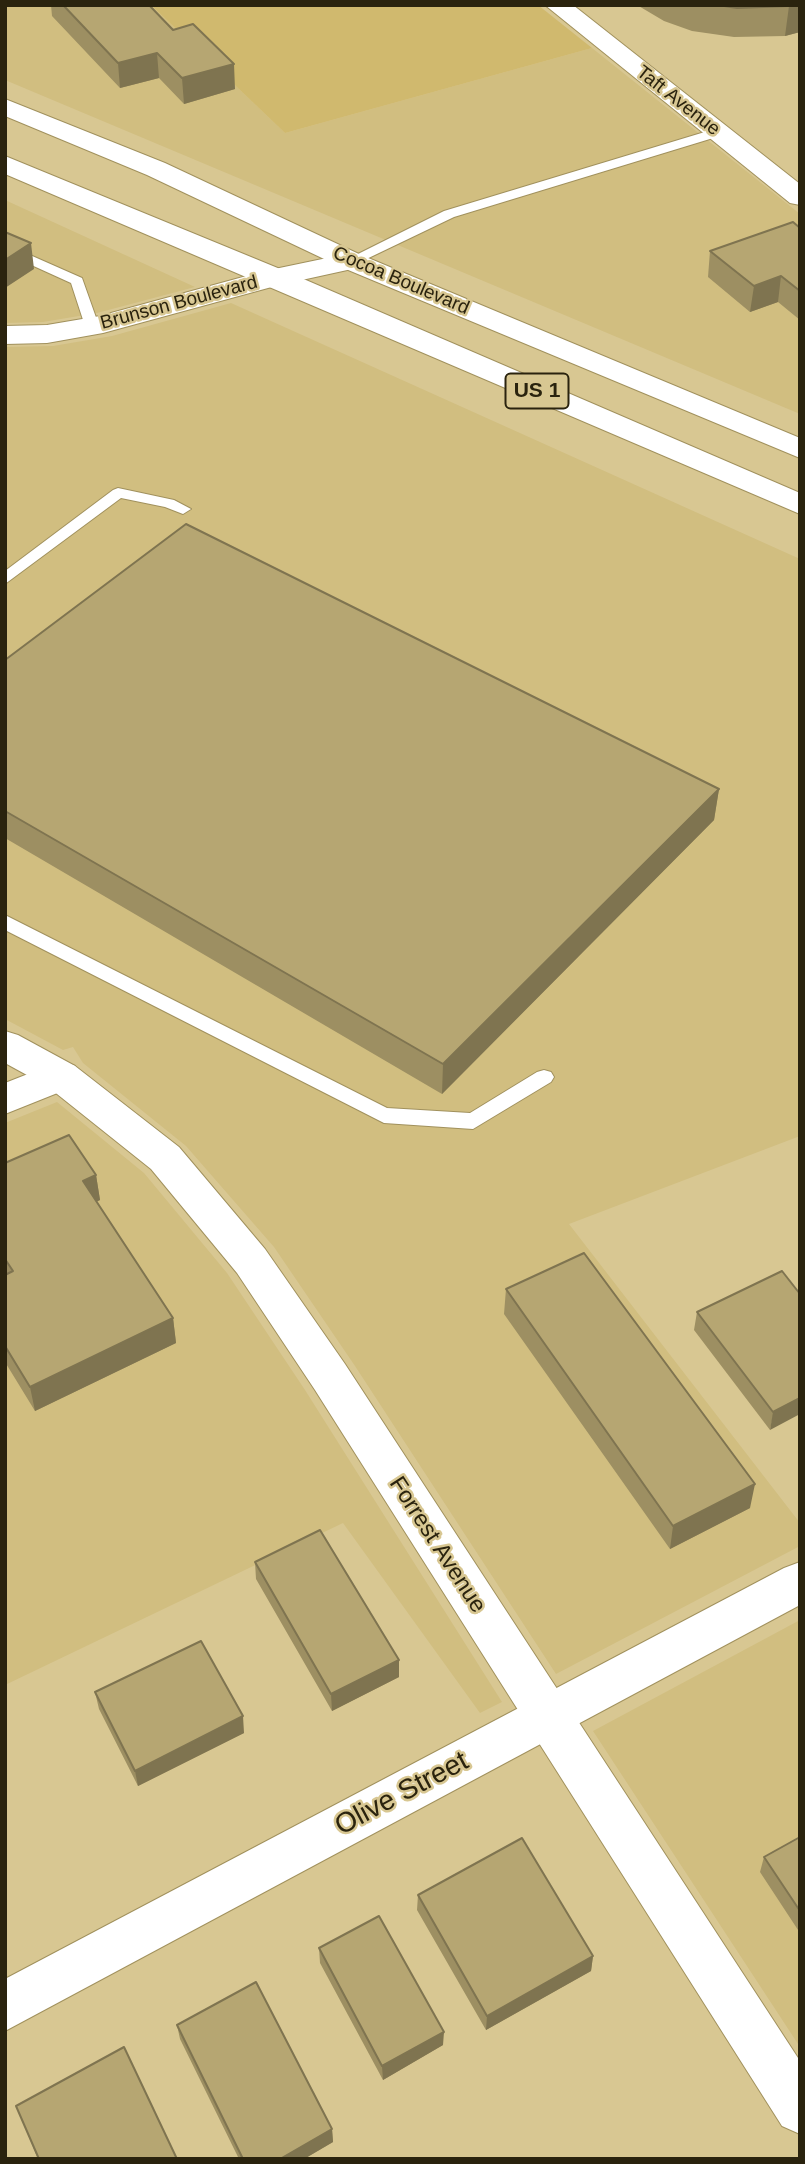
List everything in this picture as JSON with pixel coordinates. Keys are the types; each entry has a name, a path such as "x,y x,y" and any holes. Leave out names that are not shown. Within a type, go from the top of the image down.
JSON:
{"street":[{"name":"Taft Avenue","path":"557,5 800,197"},
{"name":"Cocoa Boulevard","path":"5,107 156,169 351,261 800,449"},
{"name":"US 1","path":"5,164 275,277 800,505"},
{"name":"Brunson Boulevard","path":"5,335 47,334 92,326 161,310 275,277 351,261"},
{"name":"Forrest Avenue","path":"5,1045 61,1076 164,1158 251,1261 330,1377 800,2108"},
{"path":"5,1098 61,1076"},
{"name":"Olive Street","path":"5,2006 800,1583"}],"lane":[{"path":"351,261 449,214 718,132"},
{"path":"5,248 78,281 92,326"},
{"path":"5,579 118,493 169,503 183,509"},
{"path":"5,922 384,1115 473,1121 544,1077"}],"shaded area":[{"path":"5,5 151,5 285,133 592,48 800,214 800,414 5,80"},
{"path":"151,5 538,5 592,48 285,133"},
{"path":"5,200 195,287 97,313 43,322 5,323"},
{"path":"231,303 800,559 800,1136 569,1224 800,1523 800,1546 556,1674 274,1247 186,1146 83,1063 73,1047 63,1050 5,1019 5,347 53,346 112,336"},
{"path":"57,1102 144,1173 227,1273 305,1390 502,1702 480,1713 343,1523 5,1685 5,1123"},
{"path":"800,1620 800,2047 593,1731"}],"building":[{"path":"63,5 149,5 173,30 193,24 234,64 182,78 157,53 118,63"},
{"path":"718,5 794,5 737,8"},
{"path":"793,222 800,228 800,291 781,276 754,286 710,251"},
{"path":"5,232 31,243 5,260"},
{"path":"186,524 719,789 443,1064 5,811 5,660"},
{"path":"69,1135 96,1175 83,1181 173,1318 30,1387 5,1346 5,1275 13,1271 5,1259 5,1163"},
{"path":"584,1253 755,1484 673,1526 506,1289"},
{"path":"782,1271 800,1294 800,1398 773,1412 697,1312"},
{"path":"320,1530 399,1660 331,1694 255,1562"},
{"path":"201,1641 243,1716 135,1771 95,1692"},
{"path":"800,1837 800,1911 764,1857"},
{"path":"522,1838 593,1956 487,2016 418,1895"},
{"path":"379,1916 444,2032 382,2066 319,1948"},
{"path":"256,1982 332,2129 280,2159 243,2159 177,2025"},
{"path":"124,2047 177,2159 39,2159 16,2106"}]}
